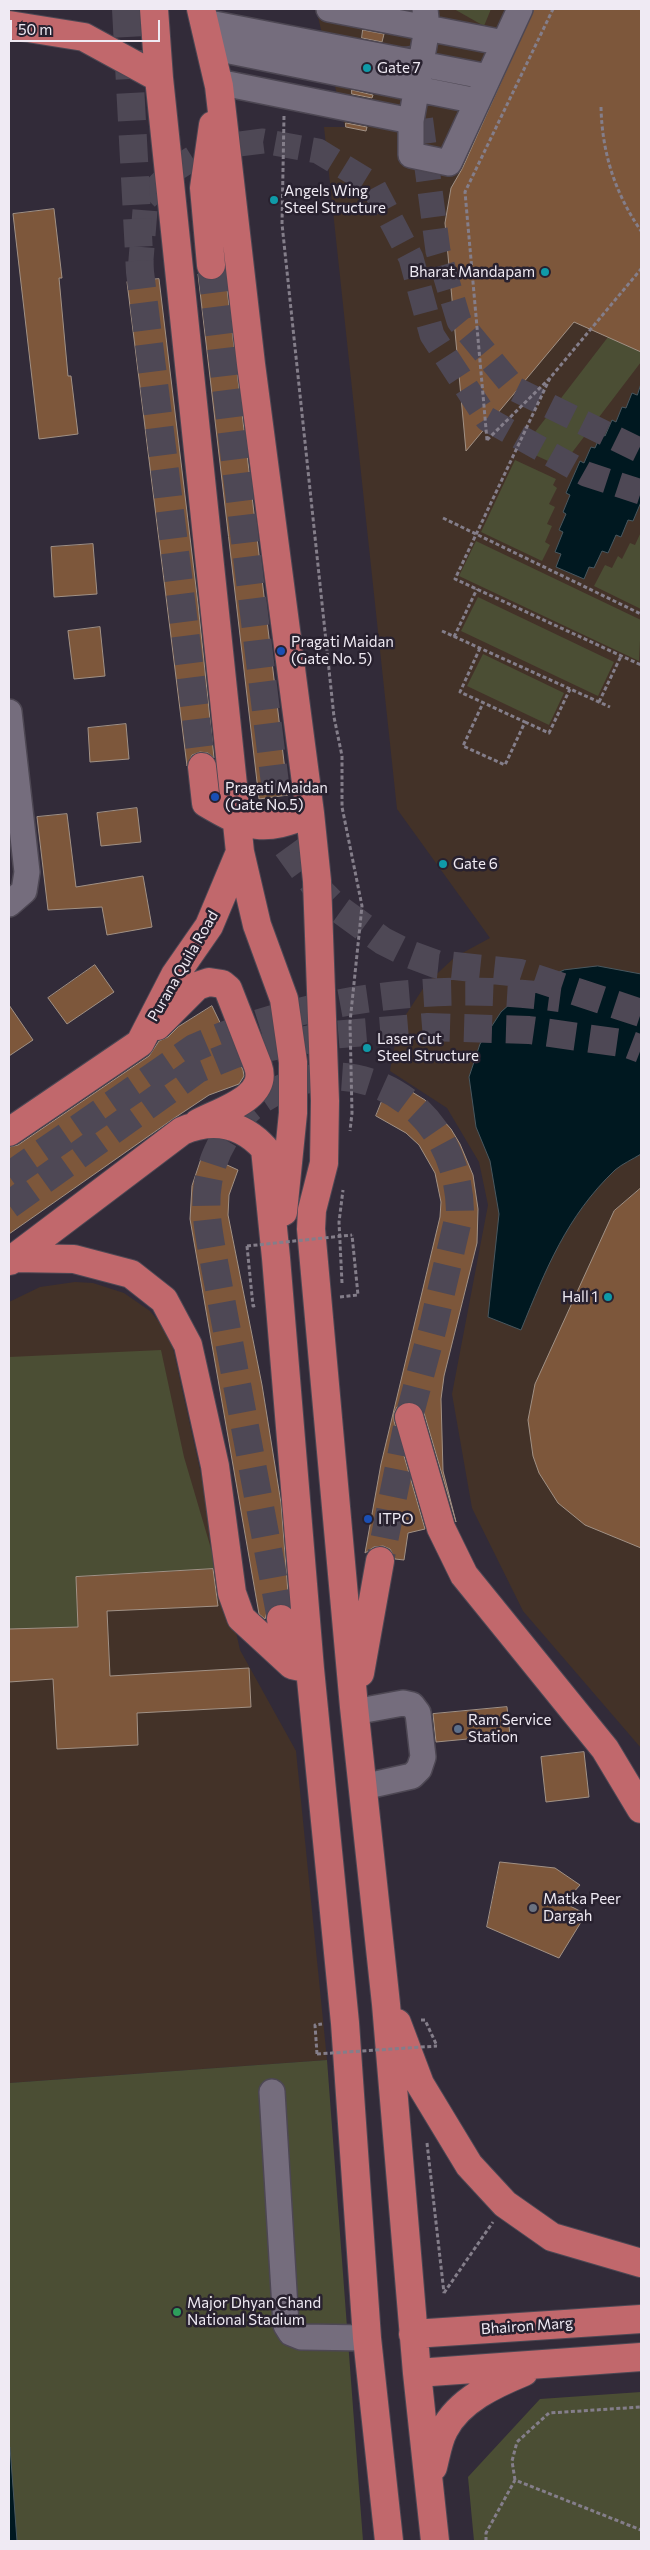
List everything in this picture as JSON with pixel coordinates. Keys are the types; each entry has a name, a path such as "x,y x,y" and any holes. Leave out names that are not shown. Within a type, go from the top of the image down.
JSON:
{"main road":[{"path":"154,9 159,78 240,852 257,926 284,999 293,1062 293,1113 276,1258"},
{"path":"205,22 219,84 253,384 310,813 317,881 326,1101 324,1163 312,1210 311,1229 354,1710 386,2004 413,2334 436,2541"},
{"path":"9,25 84,37 159,78"},
{"path":"211,265 204,188 219,84"},
{"path":"202,767 206,803 236,821 273,826 310,813"},
{"name":"Purana Quila Road","path":"9,1132 140,1042 175,975 209,926 240,852"},
{"path":"12,1260 182,1132 247,1097 259,1084 258,1066 228,989 215,982 197,986 140,1042"},
{"path":"182,1132 206,1123 232,1126 245,1131 265,1149 276,1258 310,1669 345,2023 367,2338 388,2541"},
{"path":"12,1260 74,1259 131,1274 164,1300 188,1345 215,1466 232,1594 241,1618 292,1665 310,1669"},
{"path":"408,1417 441,1528 464,1575 605,1749 641,1809"},
{"path":"354,1710 380,1561"},
{"path":"281,1619 310,1669"},
{"path":"386,2004 397,2023 420,2084 469,2165 505,2204 552,2237 641,2263"},
{"name":"Bhairon Marg","path":"413,2334 641,2319"},
{"path":"417,2373 641,2357"},
{"path":"430,2478 444,2430 458,2411 491,2386 541,2365"}],"street":[{"path":"329,9 426,18 504,43"},
{"path":"426,18 412,121 411,155 449,162 520,9"},
{"path":"205,22 488,77"},
{"path":"205,22 417,88 477,100"},
{"path":"219,84 412,121"},
{"path":"9,712 27,872 24,891 9,904"},
{"path":"354,1710 403,1703 412,1705 418,1713 424,1757 419,1769 412,1776 363,1787"},
{"path":"272,2092 286,2325 291,2333 301,2337 367,2338"}],"path":[{"path":"553,9 464,192 487,440 550,378 641,270"},
{"path":"600,107 605,152 611,174 619,195 641,231"},
{"path":"550,378 455,579 641,665"},
{"path":"443,518 641,614"},
{"path":"454,637 477,589"},
{"path":"442,631 610,707"},
{"path":"480,648 460,692 524,722 549,733 570,689"},
{"path":"599,702 621,656"},
{"path":"483,702 463,746 505,765 524,722"},
{"path":"253,1306 247,1246 352,1235 358,1295"},
{"path":"314,2025 317,2054 437,2046 425,2020"},
{"path":"426,2141 444,2293 497,2215"},
{"path":"486,2541 486,2533 516,2480 512,2461 517,2442 549,2413 641,2407"},
{"path":"516,2480 641,2530"}],"shaded area":[{"path":"316,9 641,9 641,1748 523,1611 472,1508 452,1394 488,1205 479,1162 447,1108 390,1071 393,1052 405,1016 426,984 455,957 490,938 397,809 324,127 345,127"},
{"path":"75,1282 93,1283 124,1293 150,1311 170,1335 240,1650 296,1751 327,2060 9,2083 9,1302 40,1287"}],"green space":[{"path":"454,9 491,9 484,26"},
{"path":"608,337 641,352 641,362 561,467 522,449"},
{"path":"515,460 556,479 553,485 557,488 549,504 555,507 547,524 552,526 545,542 550,545 542,561 481,532"},
{"path":"641,532 641,609 594,586 605,565 612,568 618,556 622,559 630,543 635,545"},
{"path":"476,541 641,620 639,661 459,576"},
{"path":"478,597 614,662 598,696 461,631"},
{"path":"483,654 564,693 549,725 467,686"},
{"path":"161,1350 184,1457 217,1569 76,1577 78,1627 9,1629 9,1357"},
{"name":"Major Dhyan Chand National Stadium","path":"327,2060 363,2541 9,2541 9,2083"},
{"path":"641,2392 641,2541 474,2541 468,2477 540,2399"}],"water":[{"path":"641,384 641,502 633,521 628,520 621,537 616,535 608,553 602,551 594,568 589,567 584,579 556,567 561,554 555,552 563,532 559,530 566,514 563,512 570,495 566,493 580,461 584,463 591,447 595,448 601,434 605,436 612,420 616,422 622,407 626,408 632,393 637,395"},
{"path":"598,966 641,974 641,1154 615,1170 583,1206 570,1225 539,1286 521,1330 488,1317 499,1214 490,1161 476,1127 469,1077 480,1044 501,1012 531,985 564,970"},
{"path":"10,2447 17,2541 9,2541"}],"building":[{"name":"Bharat Mandapam","path":"534,9 641,9 641,352 574,322 466,451 445,223 451,188 462,169"},
{"path":"363,30 384,34 382,42 362,38"},
{"path":"352,90 373,95 372,98 352,94"},
{"path":"346,123 367,127 366,131 346,127"},
{"path":"54,209 62,278 59,278 68,376 71,376 78,434 39,439 13,214"},
{"path":"225,272 288,795 259,799 198,274 204,279 212,281 220,278"},
{"path":"159,279 198,604 214,758 208,753 200,752 192,755 187,766 127,282"},
{"path":"93,544 97,594 54,597 51,547"},
{"path":"100,627 105,676 74,679 68,631"},
{"path":"126,724 129,759 90,762 88,728"},
{"path":"137,808 141,842 101,846 97,813"},
{"path":"67,814 76,887 143,876 152,927 107,935 102,907 48,910 37,817"},
{"path":"95,965 114,992 67,1024 48,998"},
{"path":"9,1005 33,1040 9,1056"},
{"path":"212,1006 243,1070 244,1076 239,1084 209,1095 9,1234 9,1147 18,1145 149,1056 159,1041 168,1037 178,1027"},
{"path":"391,1079 425,1100 451,1129 460,1144 473,1175 478,1209 477,1243 444,1376 441,1399 443,1471 456,1522 424,1413 420,1406 413,1402 404,1402 397,1407 394,1413 394,1421 425,1529 408,1533 404,1560 395,1559 390,1549 383,1546 374,1547 365,1553 381,1464 440,1217 441,1202 435,1173 419,1145 406,1133 376,1116"},
{"path":"203,1154 238,1170 229,1195 228,1215 262,1385 281,1503 289,1606 281,1603 273,1606 267,1612 265,1619 259,1614 190,1219 192,1186"},
{"name":"Hall 1","path":"641,1188 641,1548 585,1525 558,1503 539,1473 533,1456 528,1420 535,1384 614,1211"},
{"path":"213,1569 218,1606 107,1611 110,1676 249,1668 251,1707 137,1713 138,1745 57,1749 53,1679 9,1682 9,1629 78,1627 76,1577"},
{"path":"507,1707 510,1735 436,1742 433,1714"},
{"path":"584,1752 589,1797 546,1802 541,1757"},
{"name":"Matka Peer Dargah","path":"500,1862 555,1868 580,1885 564,1903 586,1914 559,1958 487,1927"}],"tunnel":[{"path":"126,9 140,272 202,767"},
{"path":"406,9 438,251 459,321 515,389 641,451"},
{"path":"140,272 146,198 174,170 209,148 263,141 318,151 372,184 411,258 432,335 487,419 586,474 641,492"},
{"path":"211,265 282,840 315,886 336,907 383,941 409,954 436,964 520,973 641,1013"},
{"path":"9,1176 194,1048 237,1031 281,1017 327,1006 373,998 420,993 514,993 560,998"},
{"path":"9,1205 198,1069 235,1054 331,1035 428,1027 529,1030 628,1044 641,1049"},
{"path":"281,1619 212,1251 206,1200 210,1173 217,1153 227,1135 240,1118 247,1111 282,1088 318,1078 353,1078 386,1089 415,1108 438,1136 454,1170 460,1211 433,1327 409,1417 380,1561"}],"place":[{"name":"Gate 7","path":"367,68"},
{"name":"Angels Wing Steel Structure","path":"274,200"},
{"name":"Bharat Mandapam","path":"545,272"},
{"name":"Pragati Maidan (Gate No. 5)","path":"281,651"},
{"name":"Pragati Maidan (Gate No.5)","path":"215,797"},
{"name":"Gate 6","path":"443,864"},
{"name":"Laser Cut Steel Structure","path":"367,1048"},
{"name":"Hall 1","path":"608,1297"},
{"name":"ITPO","path":"368,1519"},
{"name":"Ram Service Station","path":"458,1729"},
{"name":"Matka Peer Dargah","path":"533,1908"},
{"name":"Major Dhyan Chand National Stadium","path":"177,2312"}]}
